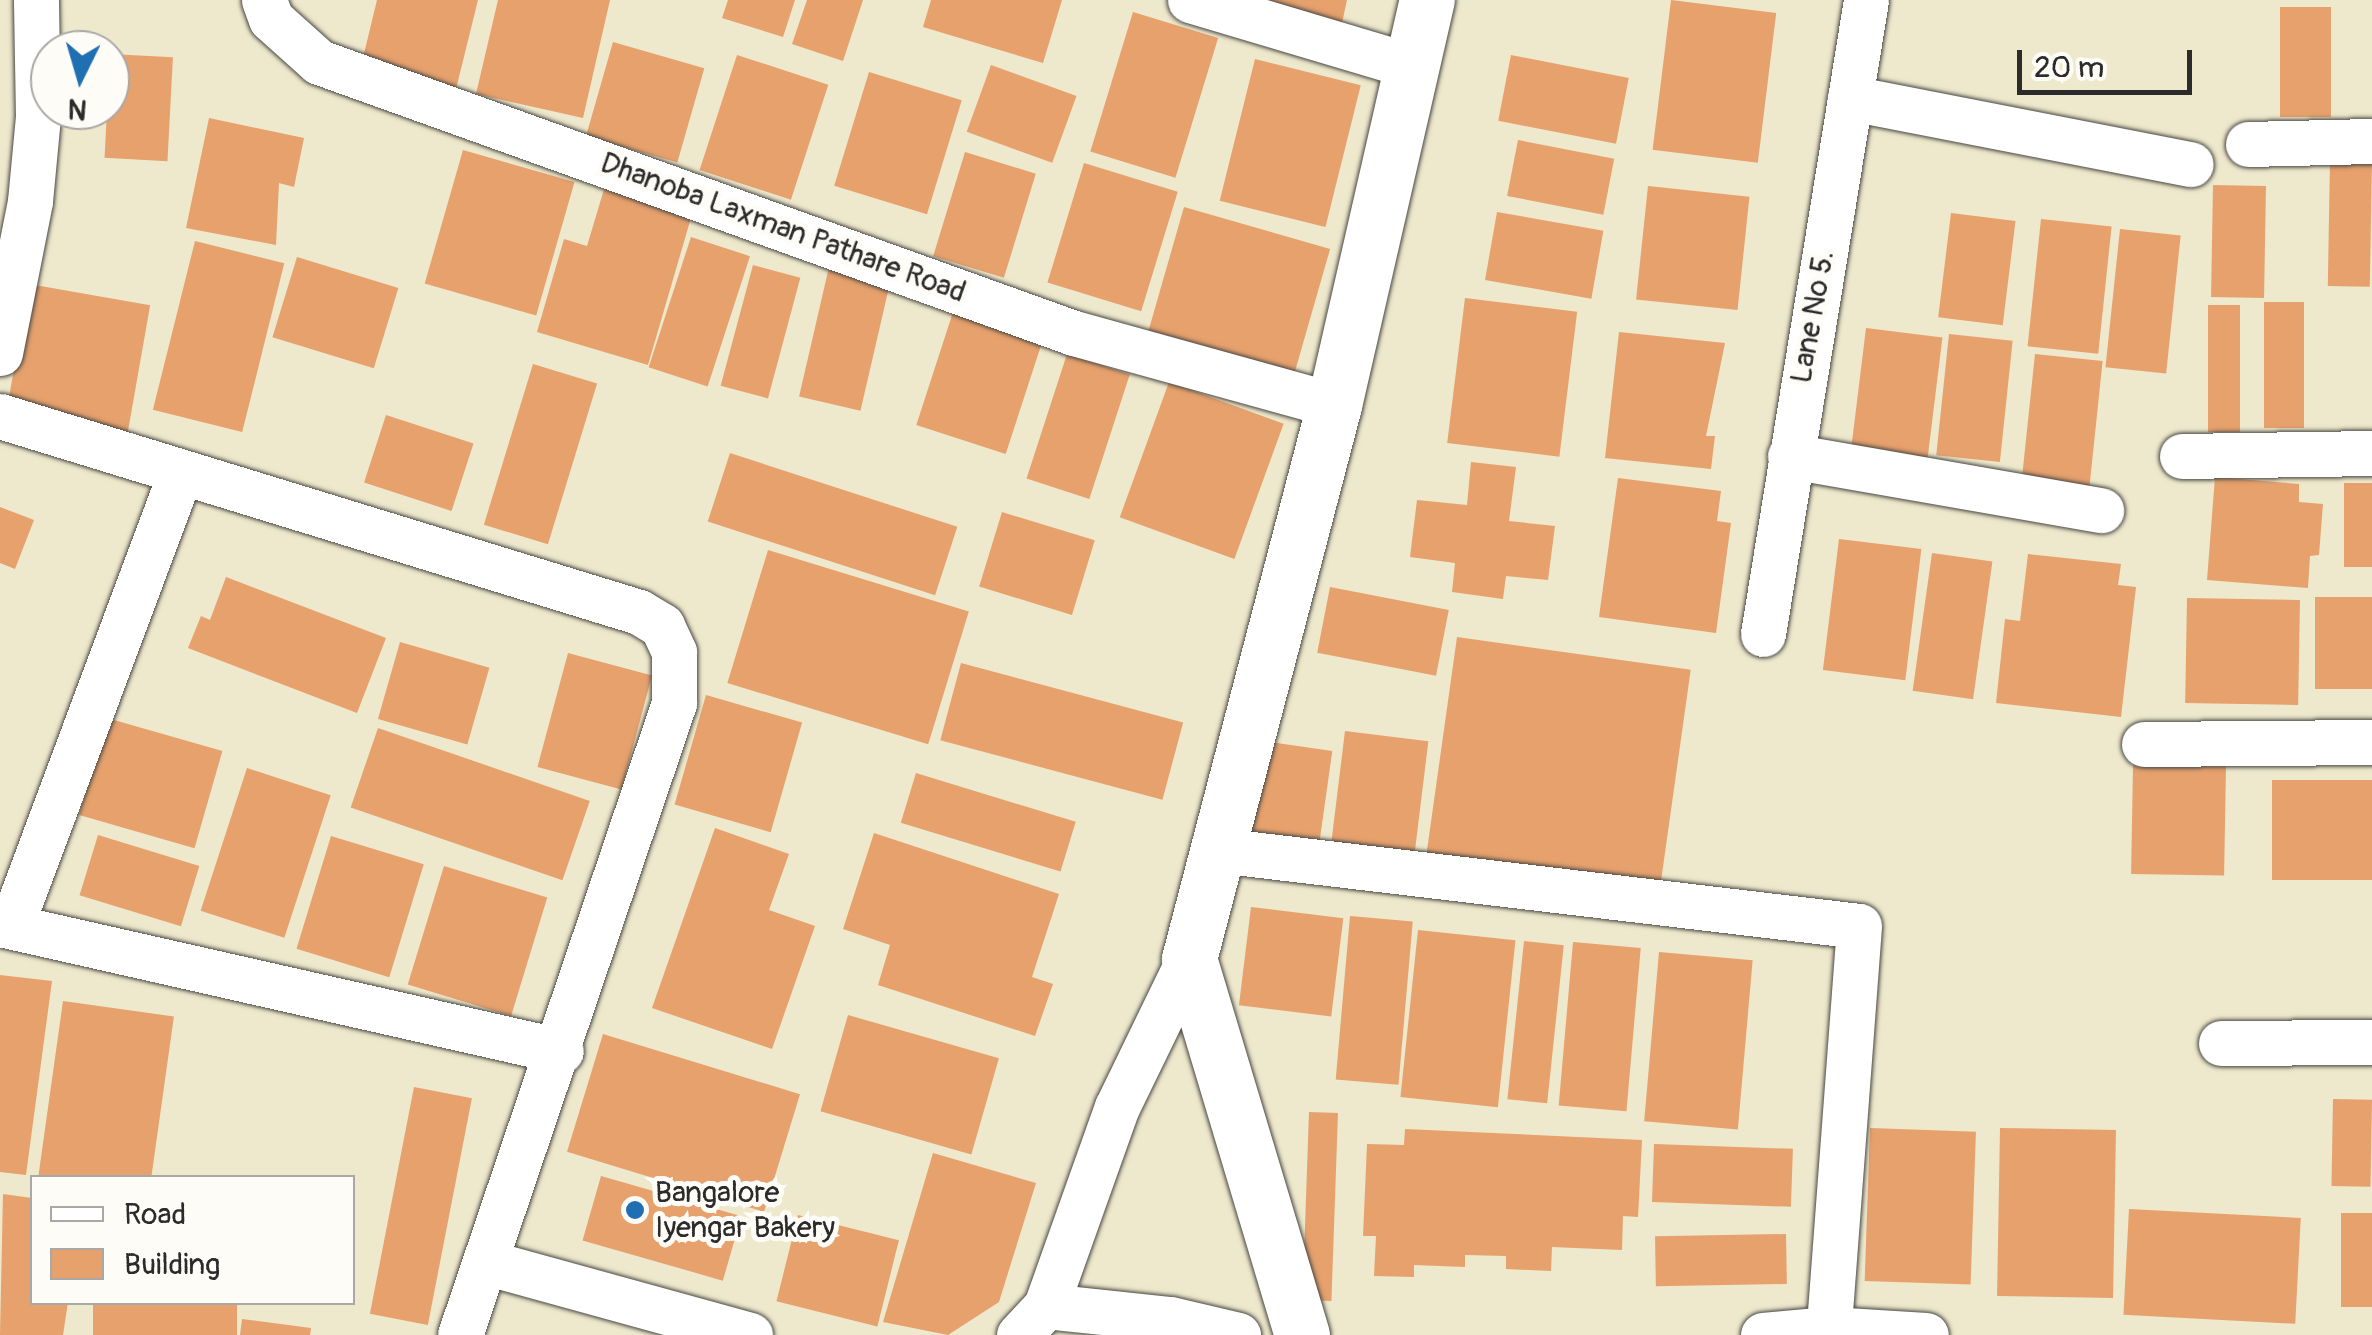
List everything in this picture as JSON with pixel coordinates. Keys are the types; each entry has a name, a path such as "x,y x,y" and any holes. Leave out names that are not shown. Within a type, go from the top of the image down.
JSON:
{"street":[{"path":"0,353 34,167 36,0"},
{"name":"Dhanoba Laxman Pathare Road","path":"264,0 271,20 318,62 1074,333 1334,405"},
{"path":"1190,0 1412,66"},
{"path":"1238,1335 1170,1319 1032,1321 1118,1106 1189,959 1334,405 1427,0"},
{"name":"Lane No 5.","path":"1763,634 1866,0"},
{"path":"1850,98 2191,164"},
{"path":"2248,144 2372,141"},
{"path":"0,416 639,612 662,626 674,652 674,703 561,1051 460,1335"},
{"path":"2182,456 2372,453"},
{"path":"1790,456 2100,510"},
{"path":"180,474 6,925 561,1051"},
{"path":"2144,744 2372,742"},
{"path":"1218,850 1859,926 1829,1329"},
{"path":"1189,959 1302,1335"},
{"path":"2221,1043 2372,1042"},
{"path":"485,1262 750,1335"},
{"path":"1763,1335 1829,1329 1926,1335"}],"building":[{"path":"377,0 478,0 456,89 361,66"},
{"path":"498,0 610,0 583,118 476,94"},
{"path":"728,0 795,0 783,37 722,18"},
{"path":"807,0 863,0 843,61 792,44"},
{"path":"931,0 1062,0 1043,63 923,27"},
{"path":"1248,0 1347,0 1339,37"},
{"path":"1671,0 1776,13 1758,163 1653,150"},
{"path":"2280,7 2331,7 2331,117 2280,117"},
{"path":"1133,12 1218,38 1175,178 1090,152"},
{"path":"613,42 704,68 677,162 586,136"},
{"path":"130,55 173,57 167,161 105,158 106,130 130,130"},
{"path":"737,55 828,85 791,200 700,170"},
{"path":"1511,55 1629,78 1616,144 1498,121"},
{"path":"1255,59 1361,85 1325,227 1220,201"},
{"path":"991,65 1077,96 1052,163 967,132"},
{"path":"869,72 962,100 927,214 834,186"},
{"path":"209,118 304,138 294,187 279,183 276,245 186,228"},
{"path":"1518,140 1614,159 1603,215 1507,196"},
{"path":"463,150 575,182 536,316 425,284"},
{"path":"965,152 1036,174 1004,278 933,256"},
{"path":"2330,160 2372,161 2370,287 2328,286"},
{"path":"1084,163 1178,192 1141,311 1047,283"},
{"path":"2213,185 2266,186 2264,298 2211,297"},
{"path":"605,186 693,211 648,365 537,332 564,239 587,246"},
{"path":"1648,186 1749,197 1738,310 1636,299"},
{"path":"1184,207 1330,249 1293,378 1147,336"},
{"path":"1497,212 1603,231 1591,299 1485,280"},
{"path":"1951,213 2016,221 2003,325 1938,317"},
{"path":"2041,219 2112,226 2098,354 2028,346"},
{"path":"2120,229 2181,235 2166,374 2105,367"},
{"path":"691,237 750,256 708,386 649,367"},
{"path":"195,241 284,263 242,432 153,410"},
{"path":"297,257 398,288 374,368 272,337"},
{"path":"753,265 800,278 768,398 721,386"},
{"path":"829,267 890,281 860,411 799,397"},
{"path":"29,284 150,305 128,432 7,411"},
{"path":"1465,298 1577,312 1559,457 1447,443"},
{"path":"2264,302 2304,302 2304,428 2264,428"},
{"path":"2208,305 2240,305 2240,432 2208,432"},
{"path":"954,309 1043,338 1006,454 916,425"},
{"path":"1866,328 1942,337 1928,457 1851,448"},
{"path":"1619,332 1725,343 1706,436 1715,436 1711,469 1605,458"},
{"path":"1949,334 2013,341 2000,462 1936,455"},
{"path":"1067,354 1130,374 1089,499 1027,479"},
{"path":"2035,354 2103,361 2089,492 2021,485"},
{"path":"533,364 597,384 548,544 484,525"},
{"path":"1169,382 1284,424 1234,559 1120,517"},
{"path":"386,415 473,443 452,511 364,483"},
{"path":"730,453 957,527 935,595 708,521"},
{"path":"1471,462 1516,467 1509,521 1555,526 1548,580 1506,576 1503,599 1452,592 1455,563 1410,557 1417,500 1467,505"},
{"path":"2215,477 2299,484 2299,502 2323,504 2319,555 2310,556 2308,588 2207,580"},
{"path":"1618,478 1721,491 1717,521 1731,523 1716,633 1599,617"},
{"path":"2344,483 2372,483 2372,567 2344,567"},
{"path":"0,507 34,520 15,569 0,563"},
{"path":"1002,512 1095,540 1072,615 979,587"},
{"path":"1839,539 1921,549 1905,680 1823,670"},
{"path":"768,550 969,611 928,744 727,683"},
{"path":"1932,553 1992,561 1973,699 1913,691"},
{"path":"2028,554 2121,564 2118,585 2136,587 2121,717 1996,703 2005,619 2020,621"},
{"path":"226,577 386,638 357,713 188,648 201,616 210,620"},
{"path":"1330,587 1449,610 1436,676 1317,653"},
{"path":"2315,597 2372,597 2372,689 2315,689"},
{"path":"2187,598 2300,600 2298,705 2185,703"},
{"path":"1457,637 1691,670 1660,890 1426,857"},
{"path":"400,642 489,668 467,745 378,719"},
{"path":"568,653 652,676 621,789 537,767"},
{"path":"961,663 1183,723 1162,800 940,740"},
{"path":"706,695 802,723 771,832 675,805"},
{"path":"107,718 222,751 195,848 79,815"},
{"path":"378,728 590,801 562,880 351,807"},
{"path":"1345,731 1428,741 1415,852 1331,842"},
{"path":"1262,741 1332,751 1318,855 1247,845"},
{"path":"2133,765 2226,767 2224,876 2131,874"},
{"path":"247,768 331,795 284,938 201,911"},
{"path":"916,773 1076,822 1060,872 901,823"},
{"path":"2272,780 2372,780 2372,880 2272,880"},
{"path":"715,828 789,854 769,910 815,926 772,1049 652,1008"},
{"path":"874,833 1059,894 1032,977 1053,984 1035,1036 878,985 890,945 843,929"},
{"path":"98,835 199,866 181,926 80,895"},
{"path":"331,836 424,864 389,977 297,949"},
{"path":"444,866 547,898 511,1016 408,985"},
{"path":"1251,907 1343,918 1331,1017 1239,1005"},
{"path":"1350,916 1413,921 1398,1085 1336,1079"},
{"path":"1418,930 1515,940 1498,1107 1400,1097"},
{"path":"1524,941 1564,945 1547,1103 1507,1099"},
{"path":"1573,942 1641,948 1626,1111 1559,1105"},
{"path":"1659,952 1753,960 1738,1130 1644,1121"},
{"path":"0,975 52,981 26,1175 0,1172"},
{"path":"63,1001 174,1017 152,1175 39,1175"},
{"path":"848,1015 999,1058 971,1154 820,1111"},
{"path":"603,1034 800,1094 764,1212 567,1152"},
{"path":"414,1087 472,1098 428,1325 370,1314"},
{"path":"2333,1099 2372,1100 2370,1187 2331,1186"},
{"path":"1309,1112 1338,1113 1331,1301 1302,1300"},
{"path":"1870,1128 1976,1132 1971,1285 1865,1281"},
{"path":"2000,1128 2116,1130 2113,1298 1997,1296"},
{"path":"1405,1129 1642,1140 1638,1217 1623,1216 1622,1250 1552,1247 1551,1271 1506,1269 1506,1256 1465,1255 1465,1267 1414,1265 1414,1277 1374,1276 1376,1236 1363,1236 1367,1144 1404,1145"},
{"path":"1654,1144 1793,1149 1791,1207 1652,1202"},
{"path":"933,1153 1036,1183 999,1302 948,1335 883,1322"},
{"path":"601,1176 741,1216 723,1281 583,1240"},
{"path":"3,1194 30,1198 30,1305 68,1305 63,1335 0,1335"},
{"path":"2129,1209 2301,1218 2295,1324 2123,1315"},
{"path":"2341,1213 2372,1213 2372,1307 2341,1307"},
{"path":"798,1215 899,1240 877,1327 776,1301"},
{"path":"1786,1234 1787,1284 1656,1286 1655,1236"},
{"path":"93,1305 237,1305 237,1335 93,1335"},
{"path":"242,1319 311,1328 310,1335 240,1335"}],"place":[{"name":"Bangalore Iyengar Bakery","path":"635,1210"}]}
